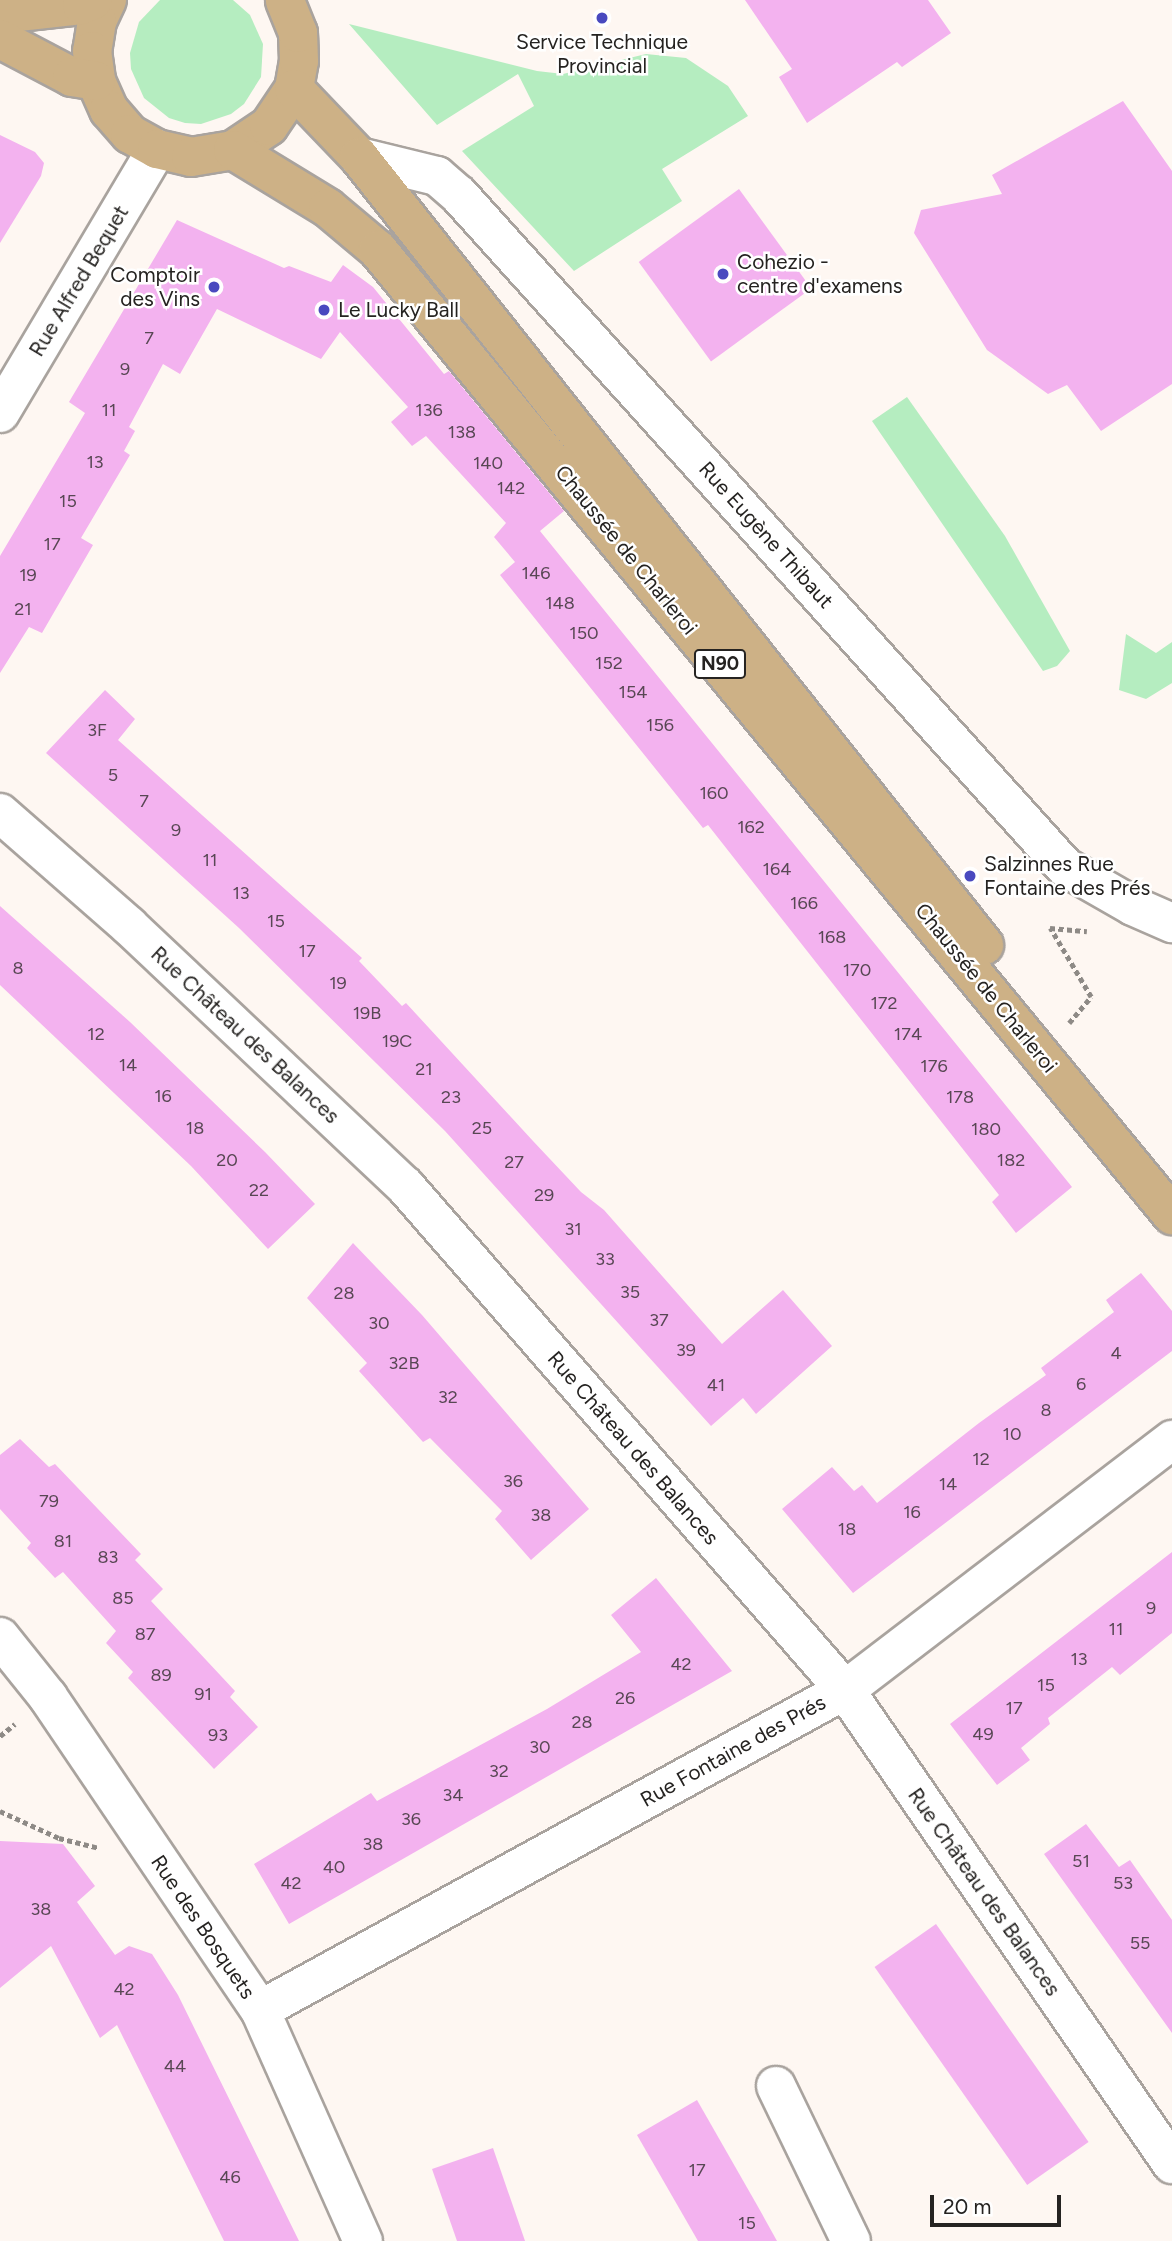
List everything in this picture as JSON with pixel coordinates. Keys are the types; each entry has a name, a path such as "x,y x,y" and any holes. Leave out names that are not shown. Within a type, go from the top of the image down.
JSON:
{"main road":[{"path":"0,14 82,5 93,0"},
{"path":"107,0 97,21 92,51 96,81 109,110 130,134 157,149 191,157 233,150 270,126 294,89 299,61 298,33 285,0"},
{"path":"0,39 72,77 96,81"},
{"name":"Chaussée de Charleroi","path":"294,89 359,157 1057,1037 1172,1175"},
{"name":"Chaussée de Charleroi","path":"233,150 328,208 378,250 1172,1215"}],"street":[{"name":"Rue Alfred Bequet","path":"0,413 157,149"},
{"name":"Rue Eugène Thibaut","path":"359,157 437,176 459,195 1065,867 1133,906 1172,923"},
{"name":"Rue Château des Balances","path":"0,813 129,926 405,1186 845,1690 1172,2164"},
{"name":"Rue Fontaine des Prés","path":"260,2010 845,1690 1172,1440"},
{"name":"Rue des Bosquets","path":"0,1637 48,1697 260,2010 363,2241"},
{"path":"776,2086 851,2241"}],"path":[{"path":"1057,1037 1091,997 1050,928 1119,933 1133,906"},
{"path":"0,1811 59,1838 158,1862"}],"green space":[{"path":"160,0 233,0 250,15 263,44 261,77 244,104 231,114 201,124 185,123 169,118 144,98 131,69 130,53 139,22"},
{"path":"349,24 537,71 563,74 646,54 686,58 728,86 748,116 662,169 682,201 574,271 462,151 534,106 518,74 437,125"},
{"path":"907,397 1005,536 1070,651 1057,666 1043,671 872,421"},
{"path":"1126,634 1156,653 1172,642 1172,683 1146,699 1119,690"}],"building":[{"path":"745,0 928,0 951,33 902,67 897,62 807,123 779,77 792,69"},
{"path":"1123,101 1172,171 1172,384 1101,431 1067,385 1048,394 987,350 914,233 921,210 1002,194 992,175"},
{"path":"0,135 35,152 44,163 41,176 0,243"},
{"name":"Cohezio - centre d'examens","path":"739,189 811,289 711,361 639,262"},
{"path":"177,220 284,268 289,266 331,282 343,265 373,287 444,374 449,371 564,511 540,531 1072,1187 1016,1233 992,1202 999,1195 708,825 703,828 500,575 515,562 494,537 506,523 426,436 412,446 391,422 408,407 340,332 321,359 217,309 180,374 163,364 129,427 135,431 124,451 130,455 81,538 93,545 42,633 29,627 0,673 0,556 85,413 69,402"},
{"path":"105,690 135,719 118,740 362,958 359,961 402,1006 406,1003 581,1192 604,1210 722,1344 783,1290 832,1346 756,1414 743,1398 711,1426 445,1131 239,928 46,753"},
{"path":"0,906 130,1022 315,1204 268,1249 191,1166 0,985"},
{"path":"353,1243 422,1315 589,1509 531,1560 495,1519 502,1511 430,1438 423,1442 359,1371 367,1363 307,1298"},
{"path":"1141,1273 1172,1311 1172,1351 853,1593 782,1509 832,1467 854,1491 862,1485 877,1503 979,1423 1046,1375 1041,1368 1114,1312 1106,1300"},
{"path":"20,1439 49,1467 55,1464 141,1554 135,1560 163,1589 151,1601 235,1691 230,1697 258,1727 214,1769 128,1678 133,1672 106,1643 116,1631 63,1572 55,1578 27,1548 31,1543 0,1509 0,1455"},
{"path":"1172,1552 1172,1633 1120,1675 1112,1667 1048,1718 1050,1724 1021,1748 1030,1760 997,1785 950,1724"},
{"path":"656,1578 732,1671 289,1924 254,1864 371,1793 377,1801 547,1709 641,1652 611,1615"},
{"path":"1086,1824 1119,1867 1130,1860 1172,1920 1172,2033 1044,1854"},
{"path":"0,1841 63,1844 95,1886 77,1902 115,1955 129,1946 152,1954 178,1995 299,2241 224,2241 117,2025 100,2038 51,1946 0,1988"},
{"path":"936,1924 1089,2142 1027,2185 875,1967"},
{"path":"697,2100 777,2241 698,2241 637,2135"},
{"path":"493,2148 525,2241 457,2241 432,2169"}],"place":[{"name":"Service Technique Provincial","path":"602,18"},
{"name":"Cohezio - centre d'examens","path":"723,274"},
{"name":"Comptoir des Vins","path":"214,287"},
{"name":"Le Lucky Ball","path":"324,310"},
{"name":"Salzinnes Rue Fontaine des Prés","path":"970,876"}]}
